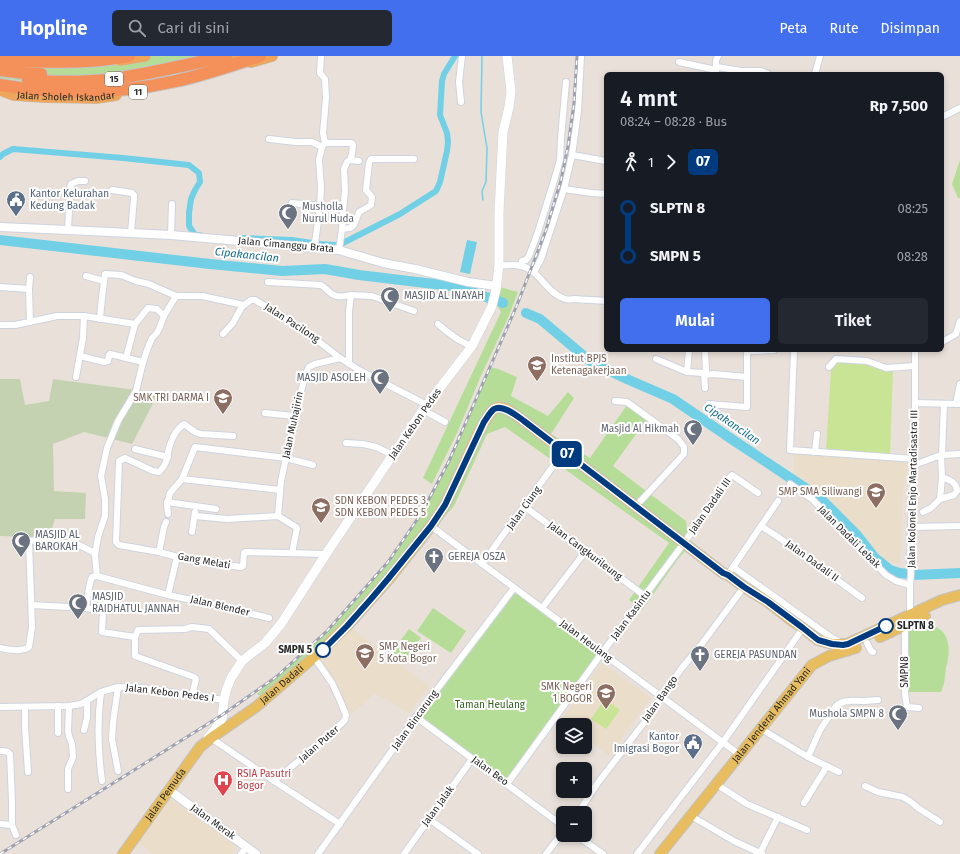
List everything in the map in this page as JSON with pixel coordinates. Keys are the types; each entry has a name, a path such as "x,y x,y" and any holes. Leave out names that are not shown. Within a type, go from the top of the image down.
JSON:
{"highway":[{"path":"41,56 84,56"},
{"path":"0,61 77,62 129,56"},
{"path":"0,61 13,64 76,65 125,60 145,56"},
{"name":"15","path":"0,70 24,73 68,75 138,67 189,56"},
{"name":"15","path":"0,80 67,82 103,80 134,76 226,56"},
{"name":"Jalan Sholeh Iskandar","path":"0,80 17,84 121,82 240,56"},
{"path":"0,85 24,89 60,91 99,91 136,88 176,81 260,56"},
{"name":"Jalan Sholeh Iskandar","path":"0,90 14,95 97,98 178,86 272,56"}],"main road":[{"name":"Jalan Kebon Pedes","path":"200,747 222,719 224,700 231,678 242,661 265,643 281,624 326,554 425,407 472,346 494,301 499,265 499,212 503,132 509,107 510,91 507,56"},
{"name":"Jalan Dadali","path":"211,738 256,707 316,660 368,603 431,526 445,505 484,422 494,409 499,407 506,409 524,421 723,573 731,571 744,587 769,598 808,628 818,640 832,644 846,644"},
{"name":"Jalan Jenderal Ahmad Yani","path":"660,854 812,665 829,656 867,643 904,626 960,595"},
{"name":"Jalan Jenderal Ahmad Yani","path":"846,644 910,615 944,603 960,601"},
{"path":"812,665 822,653 822,647 818,640"},
{"path":"222,719 229,724 234,723"},
{"name":"Jalan Pemuda","path":"123,854 200,747 211,738"}],"street":[{"path":"315,242 321,187 319,160 323,145 326,98 325,79 320,74 321,56"},
{"path":"461,102 459,82 462,56"},
{"path":"534,272 541,258 564,189 572,155 578,111 581,56"},
{"path":"716,70 716,60 718,56"},
{"path":"816,72 820,56"},
{"path":"679,62 716,70 763,72"},
{"path":"521,266 522,261 526,260 529,256 538,232 550,197 560,160 566,82"},
{"path":"944,116 960,108"},
{"path":"269,138 296,142 312,142 323,145 352,143 353,150 350,160 347,162 344,169 345,191 339,250"},
{"path":"572,155 604,161"},
{"path":"342,229 354,226 359,212 371,205 372,197 366,190 370,160 414,159"},
{"path":"350,160 359,161"},
{"path":"68,230 71,184 78,181 86,181"},
{"path":"564,189 604,194"},
{"path":"112,190 134,195 131,233"},
{"path":"292,203 320,206"},
{"path":"171,235 172,204"},
{"name":"Jalan Cimanggu Brata","path":"0,227 315,242 384,264 468,282 496,286"},
{"path":"499,265 521,266 534,272 546,287 566,299 604,300"},
{"path":"86,608 92,577 97,576 95,555 98,537 105,516 105,499 101,476 107,448 118,421 136,391 143,362 152,338 159,329 164,316 176,296 121,274 105,274 101,299 100,319"},
{"path":"86,276 104,281"},
{"path":"30,277 30,322"},
{"path":"268,282 321,285 333,295 372,296 414,312"},
{"path":"0,287 29,289"},
{"path":"349,364 349,311 351,295"},
{"name":"Jalan Pacilong","path":"176,296 202,296 244,305 251,300 255,300 318,340 349,364 425,407 445,422"},
{"path":"223,334 233,323 244,305"},
{"path":"126,358 135,324 148,308 157,309 164,316"},
{"path":"0,325 15,325 57,316 84,316 135,324"},
{"path":"76,377 83,338 84,316"},
{"path":"944,341 956,334 960,321"},
{"path":"438,324 450,335 465,344 472,346"},
{"path":"687,372 689,352"},
{"path":"704,388 706,370 705,352"},
{"path":"709,404 747,407 747,352"},
{"path":"794,352 790,450 914,462 942,455 960,454"},
{"name":"Jalan Kolonel Enjo Martadisastra III","path":"904,626 910,615 910,561 914,462 916,352"},
{"path":"80,356 104,362 108,360 110,354 143,362"},
{"name":"Jalan Muhajirin","path":"278,516 280,481 294,416 306,373 310,367 315,364 340,358"},
{"path":"656,359 687,372 747,377"},
{"path":"829,367 836,359 867,361 886,368 915,366"},
{"path":"915,403 958,404 960,384"},
{"path":"616,400 627,402 678,439 684,447 684,454 636,506"},
{"path":"940,499 944,404"},
{"path":"265,413 294,416"},
{"path":"135,450 168,457 170,444 179,428 184,424 195,432 202,434 233,436"},
{"path":"815,452 817,434"},
{"path":"346,443 363,444 376,447 393,455"},
{"path":"168,514 167,502 170,493 182,479 195,447 286,458 313,465"},
{"name":"Jalan Ciung","path":"482,564 525,507 564,451"},
{"name":"Gang Melati","path":"168,457 164,467 159,472 153,471 124,458 118,461 116,542 119,545 159,552 189,560 241,567 243,564 244,553 246,552 326,554"},
{"name":"Jalan Dadali III","path":"684,543 730,476 732,475 758,493"},
{"path":"923,512 931,508 940,499 954,495 957,491 955,484 942,477"},
{"path":"182,479 280,490"},
{"name":"Jalan Dadali Lebak","path":"790,484 812,499 886,574 896,581 910,585"},
{"path":"769,598 731,571 778,500"},
{"path":"167,502 216,509"},
{"path":"192,532 195,507"},
{"name":"Jalan Cangkurileung","path":"525,507 645,596"},
{"path":"195,516 227,519 278,516 296,527 292,553"},
{"path":"159,552 166,522"},
{"name":"Jalan Heulang","path":"431,526 740,754"},
{"name":"Jalan Dadali II","path":"761,526 862,598"},
{"path":"911,527 960,526"},
{"path":"0,648 8,650 26,649 29,647 32,627 32,605 28,541 41,540 78,545 93,552 95,555"},
{"name":"Jalan Kasintu","path":"507,784 684,543"},
{"path":"542,608 585,552"},
{"path":"168,595 177,557"},
{"name":"Jalan Blender","path":"97,576 168,595 271,619 281,624"},
{"name":"Jalan Bango","path":"583,806 597,784 646,720 681,669 701,645 744,587"},
{"name":"Jalan Bincarung","path":"318,854 416,717 514,588"},
{"path":"32,605 86,608 103,611 102,632 135,637"},
{"name":"SMPN8","path":"904,626 906,705 907,707 919,708"},
{"path":"192,695 196,679 194,677 135,656 135,637 138,630 185,629 192,627 209,629 242,661"},
{"path":"637,854 808,628 846,644"},
{"path":"867,643 873,652"},
{"name":"Jalan Puter","path":"274,782 323,741 346,718 332,683 316,660"},
{"path":"118,687 112,739 118,771"},
{"name":"Jalan Kebon Pedes I","path":"0,708 69,706 80,704 101,692 118,687 143,688 224,700"},
{"path":"101,692 98,734 102,781"},
{"path":"808,756 820,730 838,704 849,701 878,700"},
{"path":"84,730 87,701"},
{"path":"58,706 58,732"},
{"path":"68,789 68,769 73,757 72,744 68,731 69,706"},
{"path":"24,707 28,772"},
{"name":"Jalan Beo","path":"416,717 556,821"},
{"path":"761,729 839,772"},
{"path":"211,738 274,782 340,824"},
{"path":"0,751 6,751 10,754 12,825 16,835"},
{"name":"Jalan Jalak","path":"404,854 472,759"},
{"path":"804,803 827,766"},
{"path":"716,784 747,804 807,830"},
{"path":"865,786 878,792 902,797 940,822"},
{"name":"Jalan Merak","path":"169,790 256,854"},
{"path":"691,816 734,841 761,854 778,817"},
{"path":"429,820 478,854"},
{"path":"0,824 12,825"},
{"path":"546,854 556,841"},
{"path":"586,842 603,854"},
{"path":"241,854 247,847"}],"shaded area":[{"name":"SMP SMA Siliwangi","path":"794,453 851,457 851,476 852,457 908,460 903,494 900,564 885,560 820,496 794,478"},
{"name":"SMP Negeri 5 Kota Bogor","path":"348,624 429,686 409,713 374,694 345,720 339,698 314,657"},
{"name":"SMK Negeri 1 BOGOR","path":"602,663 651,698 609,756 592,743 592,718 562,718"},
{"path":"171,799 237,846 232,854 153,854 138,843"}],"green space":[{"path":"144,56 226,56 134,76 24,81 0,78 0,62"},
{"path":"960,160 960,198 958,198 952,184"},
{"path":"496,286 518,292 457,433 432,484 423,478 501,312 494,300"},
{"path":"839,361 871,364 893,369 890,455 826,450 831,370 834,364"},
{"path":"490,367 517,377 511,396 548,416 568,392 574,398 551,434 590,458 627,405 647,419 613,466 686,521 689,547 678,559 642,610 629,600 669,543 505,427 487,434 454,506 348,624 266,699 257,694 327,631 388,562 422,512 439,480"},
{"path":"0,379 20,379 25,405 49,401 53,379 136,390 157,396 132,444 84,432 53,444 54,491 86,493 85,519 55,519 49,538 0,536"},
{"name":"Taman Heulang","path":"514,588 605,655 507,784 416,717"},
{"path":"433,608 466,631 451,653 417,631"},
{"path":"928,624 942,631 946,636 949,647 949,655 945,680 941,692 907,692 902,634"},
{"path":"409,629 421,638 401,664 390,655"},
{"path":"605,699 620,710 606,729 592,718"}],"water":[{"path":"467,240 477,242 470,274 460,272"}],"waterway":[{"path":"343,243 400,214 436,191 440,182 448,142 447,133 440,115 442,81 444,74 455,56"},
{"path":"482,56 481,112 487,148 486,182 482,191 483,200"},
{"path":"0,157 13,149 189,165 199,173 200,182 191,199 189,226 195,235 200,235"},
{"path":"241,238 292,240 312,243"},
{"name":"Cipakancilan","path":"0,240 282,271 325,269 359,275 459,287 489,298"},
{"path":"318,244 336,245"},
{"name":"Cipakancilan","path":"498,301 503,303"},
{"name":"Cipakancilan","path":"526,313 540,319 591,362 673,399 819,497 857,535 875,558 890,570 909,574"},
{"name":"Cipakancilan","path":"913,575 960,573"}],"railway":[{"path":"0,854 222,715 276,677 327,631 388,562 421,514 449,461 517,305 546,230 561,180 568,146 574,103 577,56"}],"bus line":[{"name":"07","path":"323,650 371,599 431,526 445,505 484,422 494,409 499,407 506,409 524,421 723,573 768,602 818,640 832,644 848,644 886,626"}],"place":[{"name":"Kantor Kelurahan Kedung Badak","path":"16,217"},
{"name":"Musholla Nurul Huda","path":"288,230"},
{"name":"MASJID AL INAYAH","path":"390,313"},
{"name":"Institut BPJS Ketenagakerjaan","path":"537,382"},
{"name":"MASJID ASOLEH","path":"380,395"},
{"name":"SMK TRI DARMA I","path":"223,415"},
{"name":"Masjid Al Hikmah","path":"693,446"},
{"name":"SMP SMA Siliwangi","path":"876,509"},
{"name":"SDN KEBON PEDES 3, SDN KEBON PEDES 5","path":"321,524"},
{"name":"MASJID AL BAROKAH","path":"21,558"},
{"name":"GEREJA OSZA","path":"434,574"},
{"name":"MASJID RAIDHATUL JANNAH","path":"78,620"},
{"name":"SLPTN 8","path":"886,626"},
{"name":"SMPN 5","path":"323,650"},
{"name":"SMP Negeri 5 Kota Bogor","path":"365,670"},
{"name":"GEREJA PASUNDAN","path":"700,672"},
{"name":"SMK Negeri 1 BOGOR","path":"606,710"},
{"name":"Mushola SMPN 8","path":"898,731"},
{"name":"Kantor Imigrasi Bogor","path":"693,760"},
{"name":"RSIA Pasutri Bogor","path":"223,797"}]}
